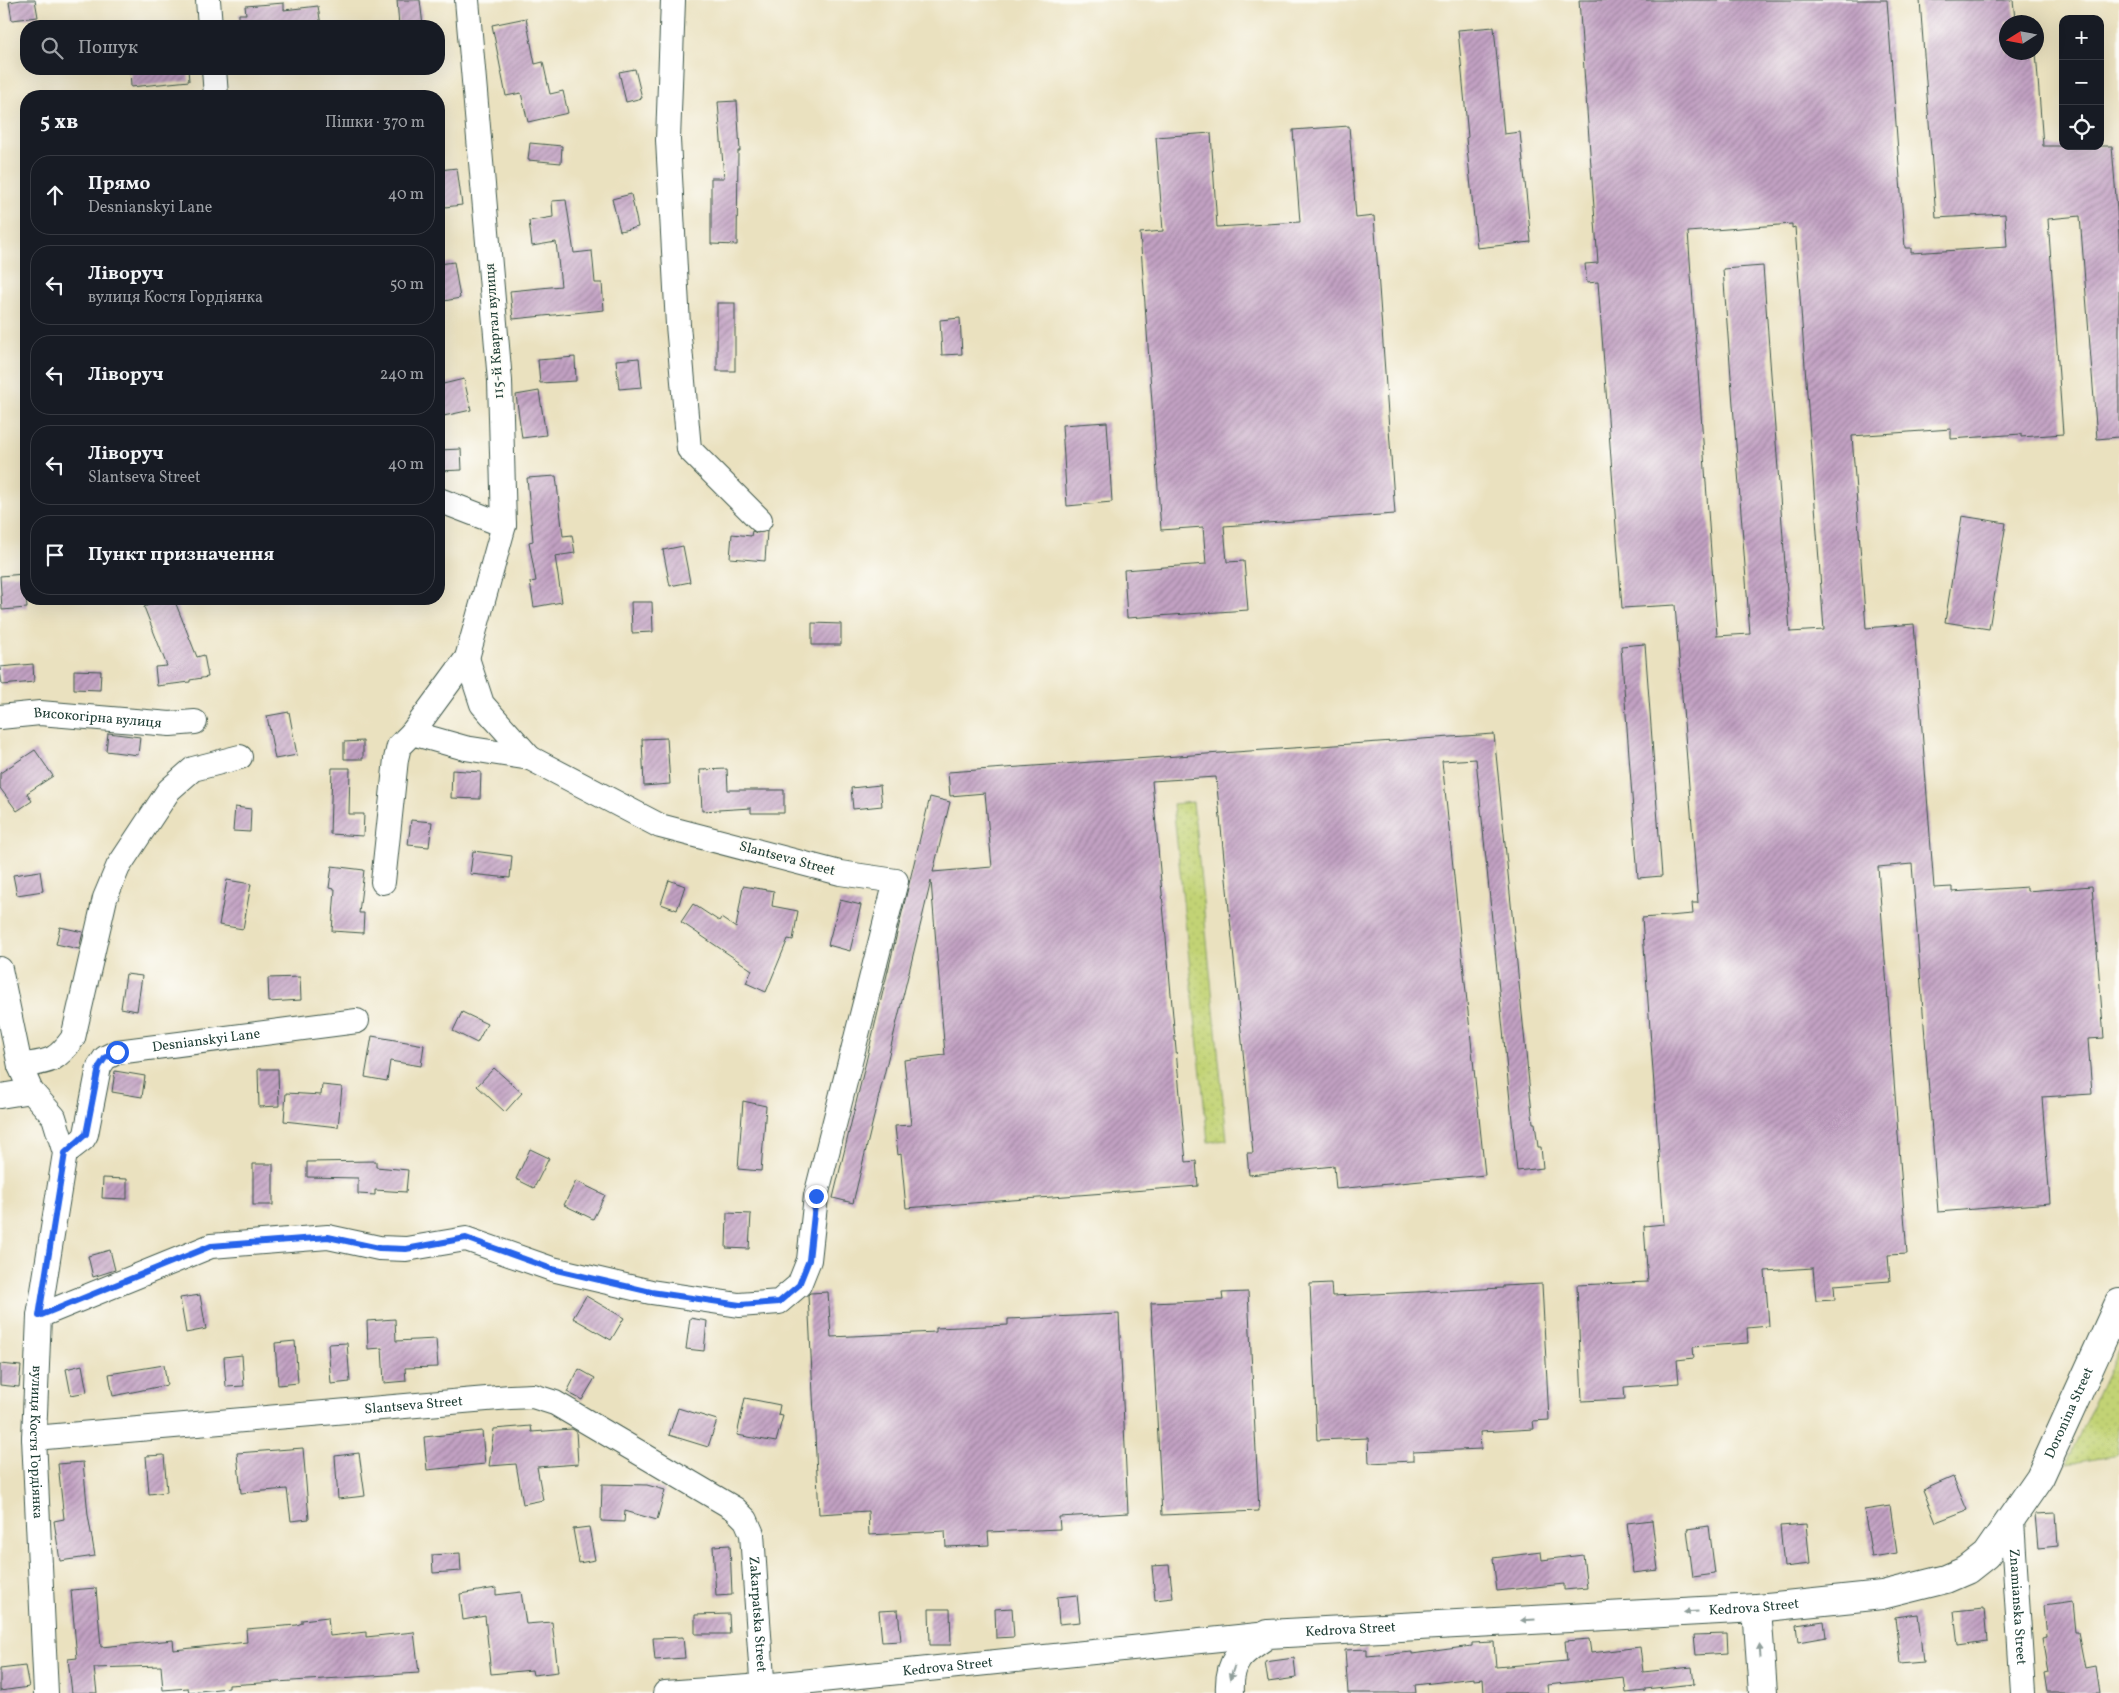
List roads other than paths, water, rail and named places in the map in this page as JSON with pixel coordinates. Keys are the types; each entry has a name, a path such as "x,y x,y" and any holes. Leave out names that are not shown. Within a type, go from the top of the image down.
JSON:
{"street":[{"path":"208,0 210,20"},
{"name":"115-й Квартал вулиця","path":"412,733 467,658 504,525 500,381 467,0"},
{"path":"673,0 668,140 678,325 689,449 760,520"},
{"path":"214,75 216,90"},
{"path":"445,502 504,525"},
{"path":"467,658 482,704 530,758"},
{"name":"Високогірна вулиця","path":"0,717 40,713 170,724 195,722"},
{"path":"383,882 396,759 399,746 412,733"},
{"name":"Slantseva Street","path":"39,1316 211,1246 328,1237 379,1248 406,1249 466,1238 552,1269 651,1292 740,1305 779,1302 799,1285 809,1260 816,1196 896,881 840,873 660,826 530,758 465,748 412,733"},
{"path":"20,1066 52,1060 63,1051 73,1038 106,898 118,867 169,790 193,769 240,757"},
{"name":"вулиця Костя Гордіянка","path":"0,969 20,1066 31,1091 54,1117 65,1153 39,1316 34,1438 46,1693"},
{"name":"Desnianskyi Lane","path":"65,1153 86,1134 99,1067 105,1058 117,1052 357,1021"},
{"path":"0,1096 31,1091"},
{"name":"Doronina Street","path":"2012,1521 2040,1477 2057,1443 2119,1303"},
{"name":"Slantseva Street","path":"34,1438 533,1396 555,1403 735,1509 746,1520 752,1534"},
{"name":"Kedrova Street","path":"665,1693 763,1689 1268,1634 1757,1608 1882,1595 1946,1580 1967,1570 1986,1555 2012,1521"},
{"name":"Znamianska Street","path":"2012,1521 2024,1693"},
{"name":"Zakarpatska Street","path":"752,1534 763,1689"},
{"path":"1757,1608 1763,1693"},
{"path":"1230,1693 1229,1676 1242,1651 1268,1634"}]}
